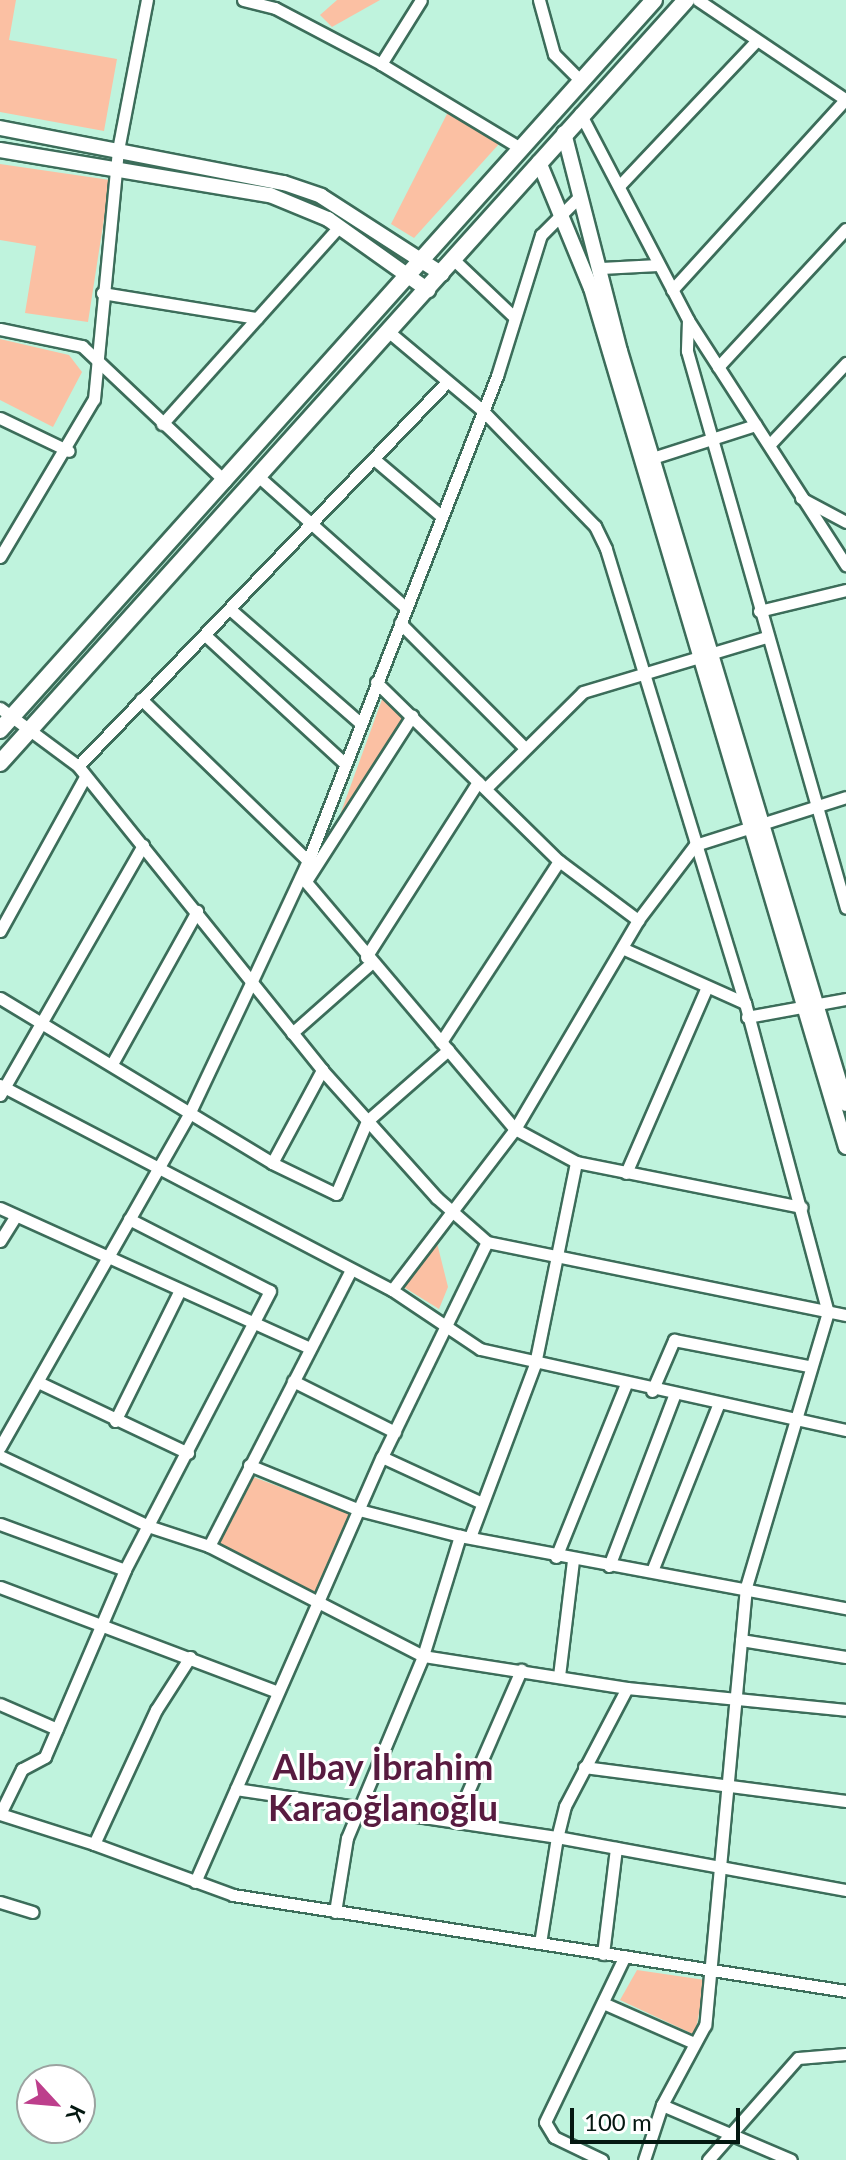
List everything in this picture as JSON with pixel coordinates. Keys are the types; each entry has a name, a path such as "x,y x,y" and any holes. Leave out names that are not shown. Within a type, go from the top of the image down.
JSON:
{"main road":[{"path":"0,730 6,711 225,481 654,0"},
{"path":"0,763 428,290 580,113 686,0"}],"street":[{"path":"0,557 69,451 94,399 94,357 119,168 118,150 147,0"},
{"path":"243,0 259,1 381,64 522,149"},
{"path":"381,64 421,0"},
{"path":"539,0 554,54 582,82"},
{"path":"672,290 846,100 698,0"},
{"path":"619,186 756,41"},
{"path":"580,113 688,320 771,443 799,497 846,565"},
{"path":"0,128 284,183 321,196 423,258 442,274"},
{"path":"564,133 578,198 601,268 647,460"},
{"path":"0,150 270,195 339,227 428,290"},
{"path":"539,162 563,212 647,460 756,825 846,1147"},
{"path":"0,1447 190,1112 308,861 343,762 361,724 483,411 541,235 578,198"},
{"path":"162,424 339,227"},
{"path":"718,367 846,229"},
{"path":"454,260 514,317"},
{"path":"601,268 658,265"},
{"path":"102,293 257,318"},
{"path":"688,320 687,351 766,637 846,908"},
{"path":"0,329 82,346 225,481"},
{"path":"389,332 483,411 595,526 638,672 745,1003 828,1312 808,1366 746,1587 723,1866 705,2025 692,2042 662,2105 644,2160"},
{"path":"771,443 846,364"},
{"path":"78,766 447,382"},
{"path":"0,418 69,451"},
{"path":"647,460 714,442 756,425"},
{"path":"374,459 440,515"},
{"path":"259,477 405,607"},
{"path":"799,497 846,522"},
{"path":"759,611 846,590"},
{"path":"231,610 361,724"},
{"path":"400,623 522,745"},
{"path":"205,635 343,762"},
{"path":"292,1033 368,961 482,785 568,700 638,672 766,637"},
{"path":"376,682 559,861 638,920"},
{"path":"141,699 308,861"},
{"path":"6,711 78,766 322,1070 451,1213 487,1242 846,1315"},
{"path":"306,882 412,716"},
{"path":"0,931 85,777"},
{"path":"392,1290 515,1129 638,920 695,845 846,797"},
{"path":"143,845 1,1090 78,1122 156,1171 392,1290 480,1349 674,1396 796,1417 846,1430"},
{"path":"308,861 306,882 368,961 515,1129 576,1162 802,1207"},
{"path":"0,998 113,1062 272,1163 336,1194 367,1121 445,1046 559,861"},
{"path":"113,1062 197,911"},
{"path":"622,948 745,1003"},
{"path":"626,1173 707,987"},
{"path":"747,1017 846,999"},
{"path":"808,1006 846,1104"},
{"path":"272,1163 322,1070"},
{"path":"335,1912 359,1810 423,1656 465,1537 482,1503 535,1364 576,1162"},
{"path":"0,1208 107,1257 178,1294 310,1348"},
{"path":"0,1241 15,1217"},
{"path":"129,1219 270,1291 151,1527 125,1570 45,1757 22,1769 0,1814 94,1844 195,1882 335,1912 846,1991"},
{"path":"195,1882 382,1457 442,1326 487,1242"},
{"path":"209,1546 351,1270"},
{"path":"115,1421 178,1294"},
{"path":"652,1391 674,1340 808,1366"},
{"path":"293,1381 395,1432"},
{"path":"38,1382 188,1453"},
{"path":"556,1557 626,1384"},
{"path":"609,1566 674,1396"},
{"path":"652,1571 718,1405"},
{"path":"0,1456 151,1527 209,1546 317,1606 423,1656 627,1688 846,1710"},
{"path":"382,1457 482,1503"},
{"path":"249,1465 359,1510 465,1537 556,1557 746,1587 846,1608"},
{"path":"0,1524 125,1570"},
{"path":"559,1676 573,1560"},
{"path":"1,1591 98,1628 190,1657 278,1692"},
{"path":"741,1640 846,1657"},
{"path":"94,1844 156,1710 190,1657"},
{"path":"456,1819 521,1670"},
{"path":"540,1943 557,1837 584,1767 627,1688"},
{"path":"0,1704 57,1729"},
{"path":"584,1767 728,1781 846,1801"},
{"path":"236,1789 359,1810 456,1819 846,1890"},
{"path":"603,1954 616,1848"},
{"path":"0,1902 32,1912"},
{"path":"602,2160 554,2137 545,2122 625,1956"},
{"path":"603,2003 692,2042"},
{"path":"708,2160 725,2132 798,2058 846,2054"},
{"path":"662,2105 791,2160"}],"shaded area":[{"path":"0,0 16,0 9,40 117,59 104,131 0,112"},
{"path":"337,0 380,0 332,27 320,15"},
{"path":"448,112 499,144 414,238 391,224"},
{"path":"0,164 110,180 88,322 25,313 36,246 0,240"},
{"path":"0,339 69,355 82,372 53,427 0,400"},
{"path":"384,694 406,714 340,815"},
{"path":"435,1235 448,1287 439,1309 402,1286"},
{"path":"251,1476 360,1517 325,1597 214,1547"},
{"path":"637,1970 705,1980 695,2035 620,2000"}],"district":[{"name":"Albay İbrahim Karaoğlanoğlu","path":"383,1786"}]}
